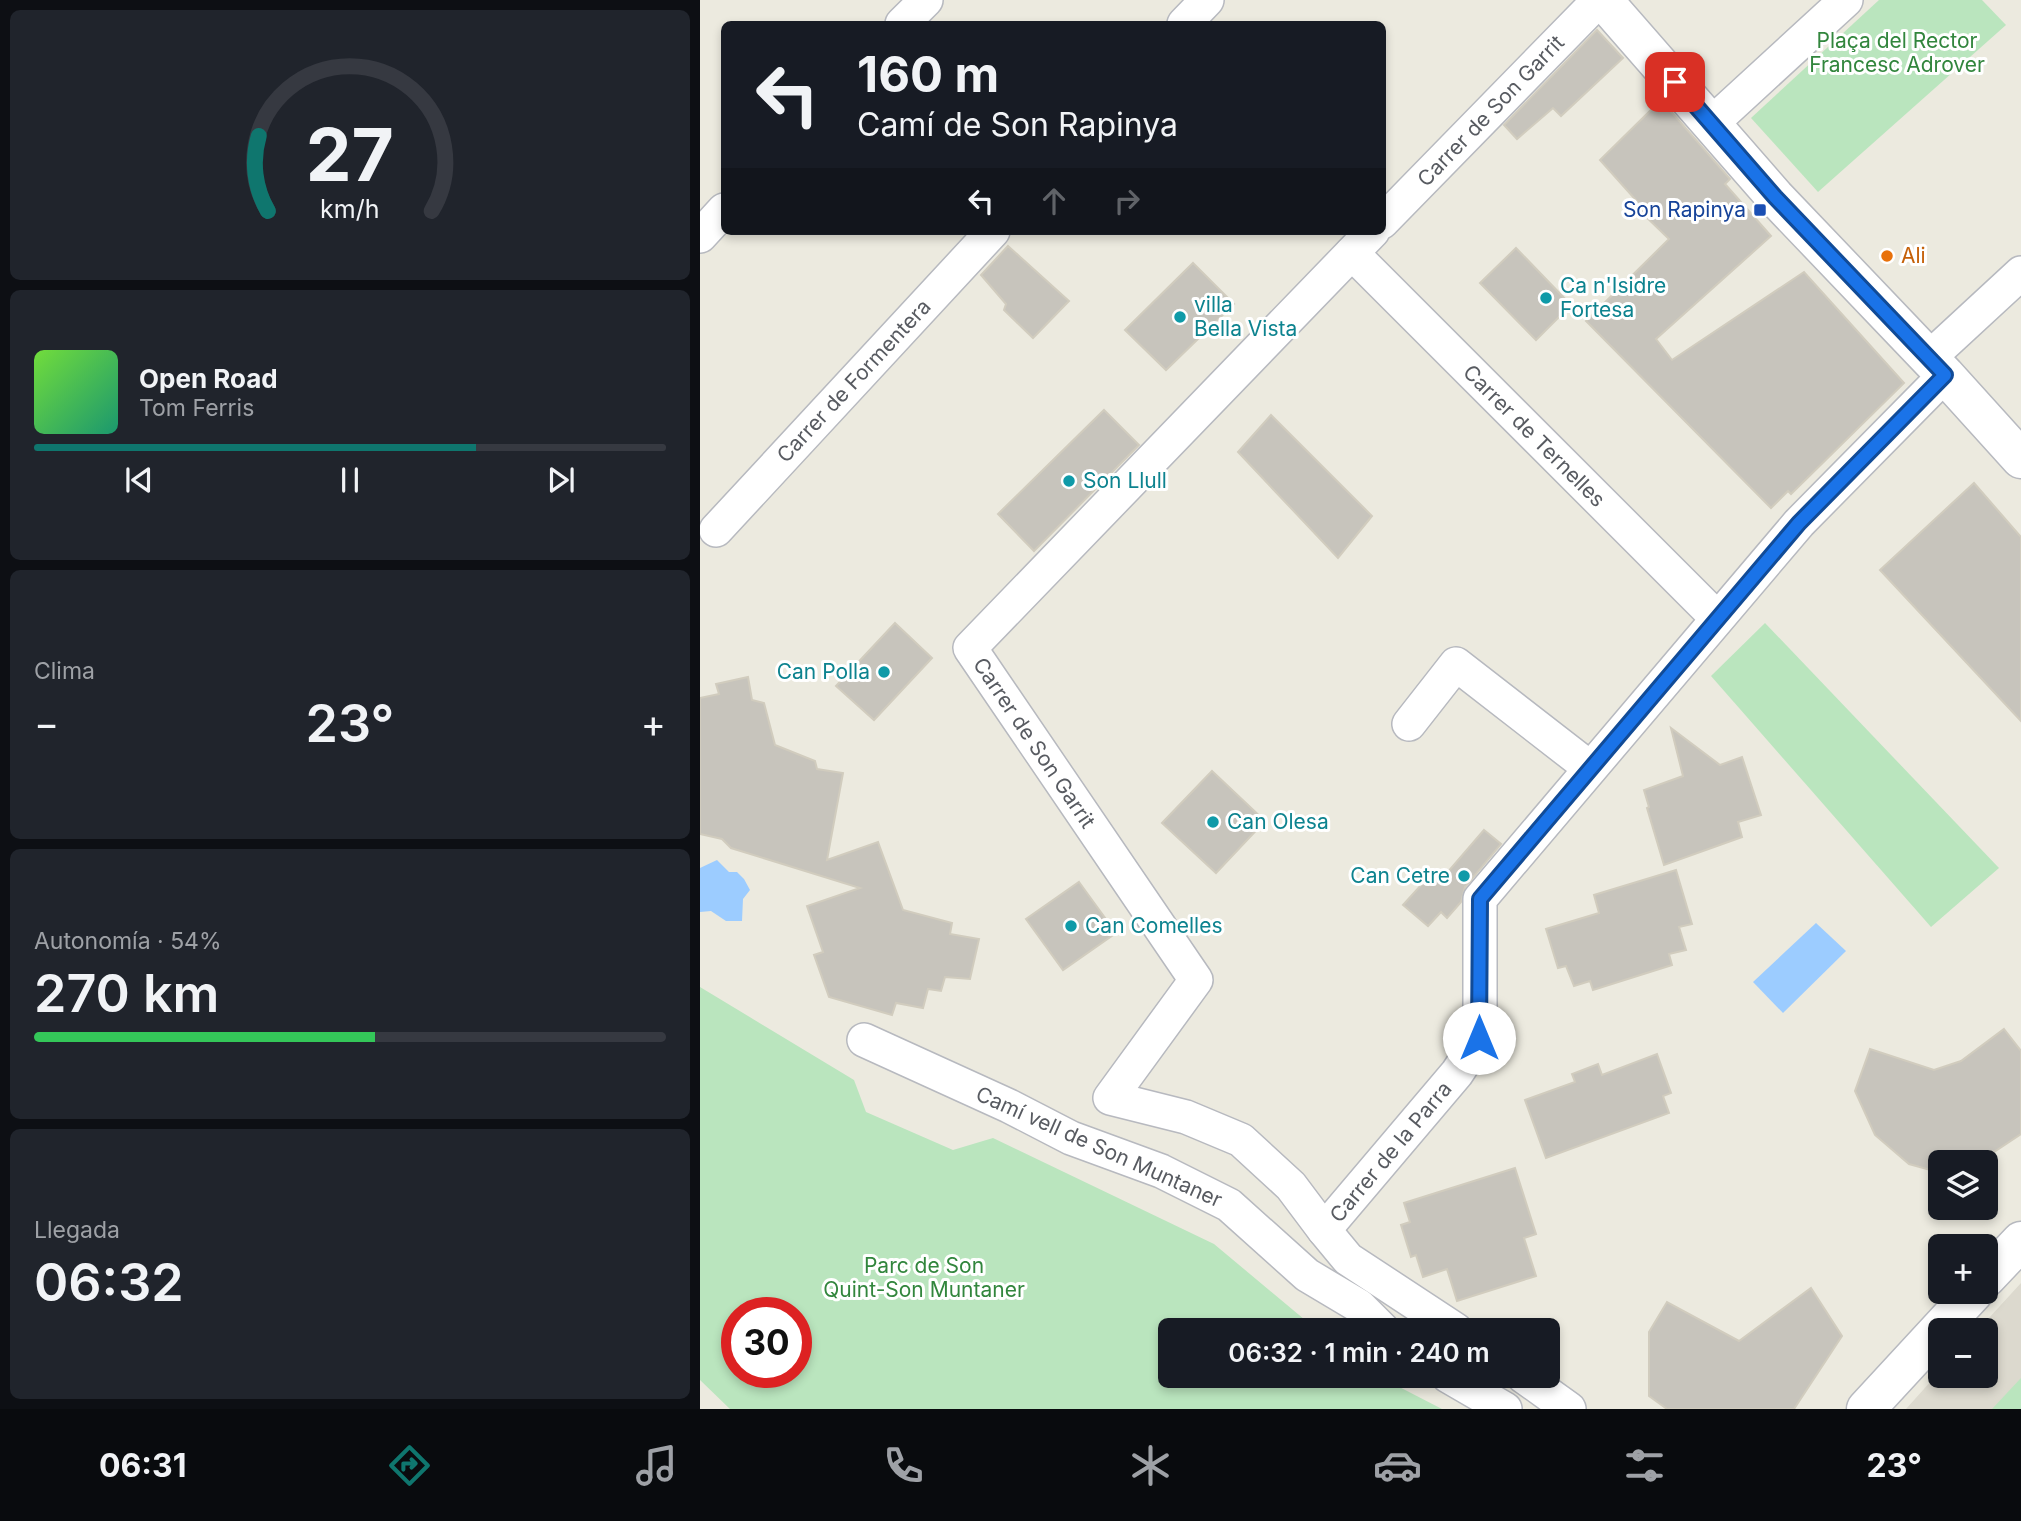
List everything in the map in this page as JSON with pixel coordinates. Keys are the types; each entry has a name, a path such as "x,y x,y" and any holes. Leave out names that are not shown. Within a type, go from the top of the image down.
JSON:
{"street":[{"path":"905,21 926,0"},
{"path":"1187,21 1207,0"},
{"path":"1601,0 1775,197 2021,459"},
{"name":"Carrer de Son Garrit","path":"1386,218 1601,0"},
{"path":"1711,124 1846,0"},
{"path":"700,236 721,213"},
{"name":"Carrer de Formentera","path":"716,530 989,235"},
{"name":"Carrer de Son Garrit","path":"1324,1230 1292,1186 1241,1140 1186,1117 1110,1098 1196,980 970,648 1363,242"},
{"name":"Carrer de Ternelles","path":"1363,242 1717,618"},
{"name":"Carrer de la Parra","path":"1324,1230 1457,1073 1479,1038 1480,899 1799,523 2021,273"},
{"path":"1409,724 1456,664 1590,768"},
{"name":"Camí vell de Son Muntaner","path":"863,1041 1071,1138 1161,1171 1228,1205 1307,1275 1359,1306 1371,1318"},
{"path":"1324,1230 1348,1259 1438,1318"},
{"path":"1998,1266 2021,1241"},
{"path":"1866,1409 1963,1304"},
{"path":"1469,1388 1505,1409"},
{"path":"1539,1388 1569,1409"}],"shaded area":[{"path":"2021,1283 2021,1409 1906,1409 1928,1384 1928,1388 1998,1388 1998,1318 1989,1318"}],"green space":[{"name":"Plaça del Rector Francesc Adrover","path":"1879,0 1982,0 2006,25 1818,192 1751,118"},
{"path":"1765,623 1999,868 1931,927 1711,676"},
{"name":"Parc de Son Quint-Son Muntaner","path":"700,987 854,1080 866,1112 953,1150 993,1138 1214,1244 1303,1318 1158,1318 1158,1388 1401,1388 1442,1409 730,1409 700,1380"},
{"path":"2021,1378 2021,1409 1992,1409"}],"water":[{"path":"717,860 729,872 737,872 750,890 743,899 742,921 726,921 711,911 700,912 700,868"},
{"path":"1816,923 1846,951 1783,1013 1753,982"}],"building":[{"path":"1597,30 1623,58 1561,116 1553,108 1517,139 1504,125"},
{"path":"1661,100 1730,179 1725,184 1771,236 1656,339 1672,360 1804,272 1904,383 1791,494 1788,491 1771,508 1586,321 1669,239 1640,211 1643,208 1600,160"},
{"path":"1008,246 1069,301 1033,338 1004,310 1006,304 981,275"},
{"name":"Ca n'Isidre Fortesa","path":"1516,248 1571,305 1536,340 1480,283"},
{"name":"villa Bella Vista","path":"1193,263 1234,304 1166,370 1125,330"},
{"name":"Son Llull","path":"1104,410 1139,445 1034,551 998,514"},
{"path":"1271,415 1372,516 1338,558 1238,452"},
{"path":"1974,483 2021,537 2021,721 1880,570"},
{"name":"Can Polla","path":"895,623 932,658 874,720 836,686"},
{"path":"748,677 752,700 764,703 775,745 815,761 817,769 843,773 827,860 878,842 903,910 952,923 950,934 979,939 970,979 945,977 941,991 928,989 923,1008 896,1003 892,1015 829,997 814,955 823,952 807,906 860,888 731,848 722,839 700,834 700,698 719,694 716,684"},
{"path":"1671,728 1720,765 1742,757 1761,815 1738,822 1742,837 1664,865 1644,790 1683,776"},
{"name":"Can Olesa","path":"1212,771 1265,821 1216,873 1162,823"},
{"name":"Can Cetre","path":"1484,830 1501,844 1465,887 1461,902 1447,918 1441,912 1428,926 1403,905 1432,873 1441,880"},
{"path":"1676,870 1692,924 1679,927 1686,950 1669,954 1672,965 1593,990 1590,981 1574,986 1566,966 1558,968 1546,929 1599,913 1594,895"},
{"name":"Can Comelles","path":"1079,882 1116,933 1063,970 1026,919"},
{"path":"2004,1029 2021,1051 2021,1134 1997,1150 1928,1150 1928,1169 1909,1164 1875,1135 1855,1091 1870,1049 1934,1070 1961,1061"},
{"path":"1657,1054 1671,1093 1663,1096 1669,1113 1546,1158 1525,1100 1575,1082 1572,1074 1598,1064 1602,1075"},
{"path":"1515,1168 1536,1234 1524,1238 1536,1276 1457,1301 1447,1269 1423,1277 1416,1255 1411,1257 1401,1225 1410,1222 1404,1203"},
{"path":"1811,1288 1842,1336 1794,1409 1667,1409 1649,1396 1649,1332 1667,1302 1739,1341"}],"place":[{"name":"Son Rapinya","path":"1760,210"},
{"name":"Ali","path":"1887,256"},
{"name":"Ca n'Isidre Fortesa","path":"1546,298"},
{"name":"villa Bella Vista","path":"1180,317"},
{"name":"Son Llull","path":"1069,481"},
{"name":"Can Polla","path":"884,672"},
{"name":"Can Olesa","path":"1213,822"},
{"name":"Can Cetre","path":"1464,876"},
{"name":"Can Comelles","path":"1071,926"}],"route":[{"path":"1479,1038 1480,899 1799,523 1945,375 1775,197 1675,82"}]}
